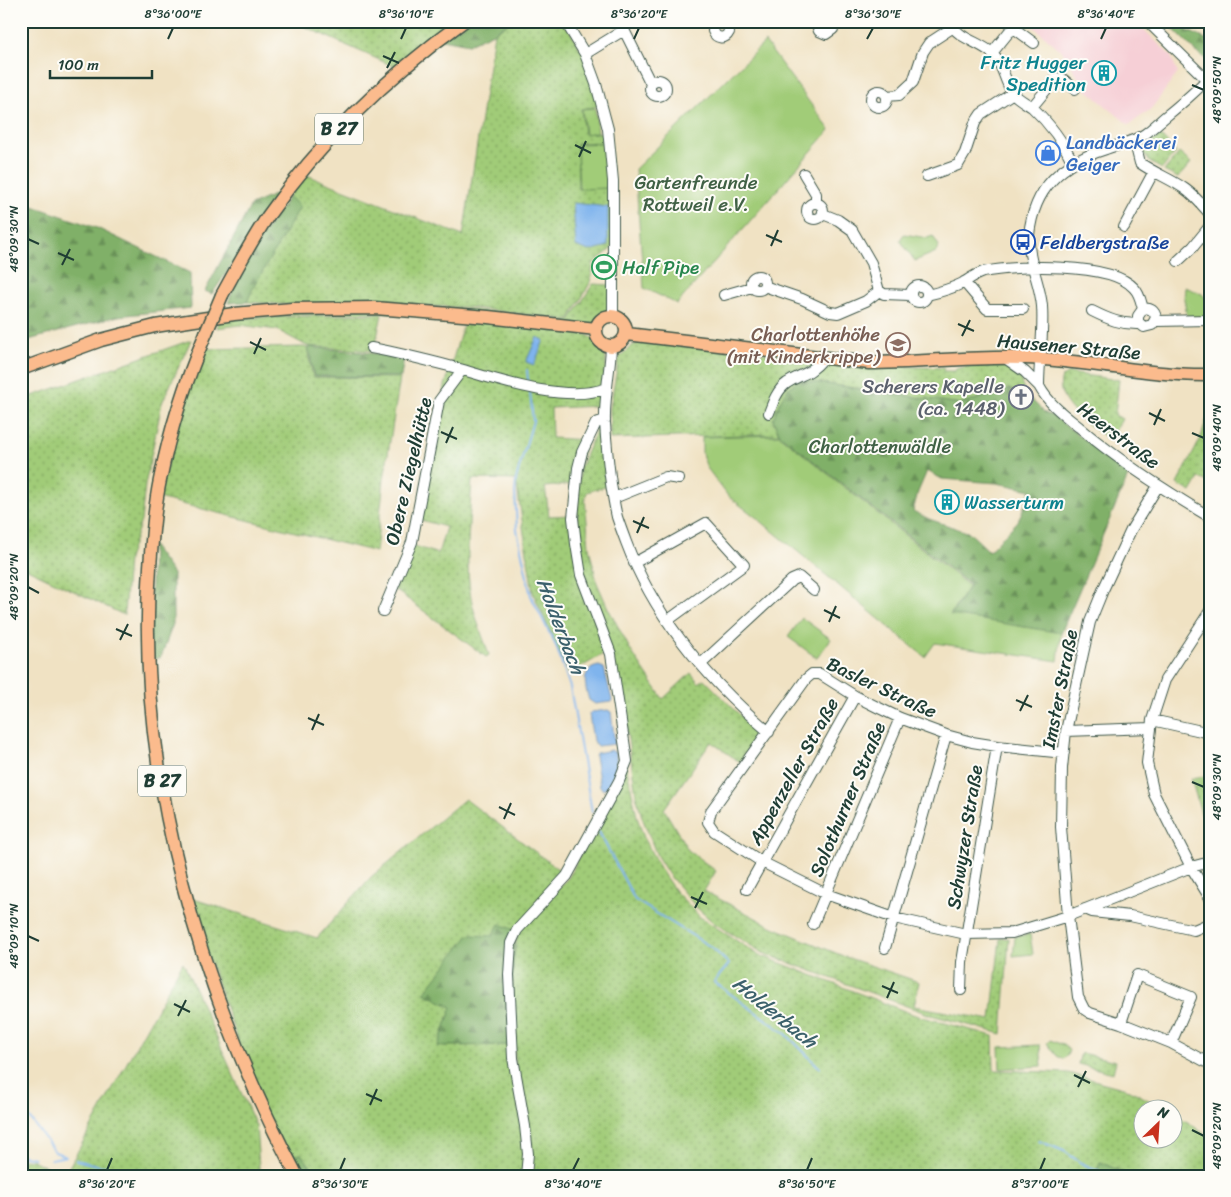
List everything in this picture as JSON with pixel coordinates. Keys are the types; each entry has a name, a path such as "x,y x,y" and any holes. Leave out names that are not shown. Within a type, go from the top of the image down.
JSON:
{"main road":[{"name":"B 27","path":"297,1176 266,1115 231,1033 211,978 181,874 163,790 153,719 148,640 148,597 152,536 160,481 175,419 192,368 222,295 268,217 300,173 371,96 405,66 464,21"},
{"path":"21,369 101,340 155,326 234,314 292,309 375,308 488,317 596,329"},
{"path":"608,316 613,316 624,322 627,334 621,344 611,347 606,346 598,339 596,329 600,321 608,316"},
{"name":"Hausener Straße","path":"627,334 823,359 869,363 903,363 980,357 1039,359 1154,373 1210,376"}],"street":[{"path":"565,21 585,54 596,84 608,129 613,181 613,316"},
{"path":"818,21 819,30 826,34 833,29 832,21"},
{"path":"1039,386 1042,305 1033,268 1029,238 1031,222 1038,199 1048,184 1073,163 1145,134 1209,79 1147,21"},
{"path":"887,96 900,96 912,82 923,52 929,43 951,24 966,38 992,53 1013,93 1032,107 1048,123 1058,136 1073,163"},
{"path":"585,54 626,26 651,84"},
{"path":"992,53 1009,32 1015,29 1034,43"},
{"path":"1032,107 1056,78 1063,79 1074,89"},
{"path":"927,176 958,165 965,154 975,123 981,114 1013,93"},
{"path":"1132,140 1140,163 1154,173 1183,187 1210,214"},
{"path":"1124,227 1154,173"},
{"path":"804,174 816,194 816,202 808,206 808,214 811,218 817,219 823,214 838,220 852,230 871,263 879,291 884,294 910,295 914,288 919,286 924,288 927,295 943,292 980,272 1022,266 1088,269 1100,272 1134,288 1140,298 1143,309"},
{"path":"1178,261 1193,247 1210,226"},
{"path":"964,282 987,308 1023,309"},
{"path":"724,295 752,287 758,290 764,286 802,299 830,312 838,313 866,301 879,291"},
{"path":"1143,309 1152,310 1156,315 1156,321"},
{"path":"1140,324 1138,316 1143,309"},
{"path":"1092,311 1109,320 1128,325 1140,324 1144,327 1150,327 1156,321 1210,320"},
{"path":"611,347 605,420 607,451 618,519 634,563 653,601 701,664 769,732"},
{"path":"371,348 553,392 572,394 600,391 607,388"},
{"name":"Heerstraße","path":"1005,358 1025,372 1039,386 1048,400 1093,440 1158,486 1210,517"},
{"path":"769,413 777,394 786,383 811,372 823,359"},
{"name":"Obere Ziegelhütte","path":"383,611 412,542 439,401 462,370"},
{"path":"526,1176 528,1154 513,1058 509,975 511,943 517,930 567,876 619,781 626,761 611,654 581,575 573,518 578,468 582,452 596,423 605,420"},
{"path":"614,498 666,477 679,479"},
{"name":"Imster Straße","path":"1158,486 1131,530 1090,622 1066,731 1062,768 1061,827 1068,916 1078,997 1081,1004 1090,1013 1171,1043 1210,1064"},
{"path":"634,563 706,523 744,565 667,621"},
{"path":"701,664 792,580 799,577 814,590"},
{"path":"1210,611 1206,623 1165,680 1151,724 1147,763 1154,794 1191,867 1210,898"},
{"name":"Basler Straße","path":"1064,752 997,746 946,735 900,718 855,696 820,674 812,674 806,679 711,811 708,822 714,831 762,862 826,894 894,918 966,934 1012,933 1068,916 1191,867 1210,862"},
{"name":"Appenzeller Straße","path":"762,862 855,696"},
{"name":"Solothurner Straße","path":"826,894 900,718"},
{"path":"1066,731 1151,724 1210,733"},
{"path":"885,948 946,735"},
{"name":"Schwyzer Straße","path":"966,934 997,746"},
{"path":"747,889 762,862"},
{"path":"813,924 826,894"},
{"path":"1085,909 1092,912 1130,916 1194,930 1210,923"},
{"path":"960,990 966,934"},
{"path":"1121,1023 1137,975 1191,997 1171,1043"}],"shaded area":[{"path":"1027,21 1135,21 1171,56 1178,73 1151,109 1129,125 1085,89 1062,51"}],"green space":[{"path":"292,21 465,21 402,70"},
{"path":"469,21 511,21 493,33 469,44 442,39"},
{"path":"511,21 564,21 584,55 600,106 581,109 584,134 607,132 609,142 577,143 578,189 612,188 612,248 593,264 590,283 569,320 468,307 308,306 247,302 289,196 304,174 463,236 494,33"},
{"path":"1165,21 1187,21 1184,29 1210,41 1210,62 1196,52"},
{"name":"Gartenfreunde Rottweil e.V.","path":"765,42 830,130 677,304 644,288 635,169"},
{"path":"595,108 598,132 585,134 582,109"},
{"path":"1161,136 1176,152 1162,169 1150,162 1140,148"},
{"path":"609,143 611,188 579,189 577,144"},
{"path":"1179,153 1191,163 1178,178 1164,171"},
{"path":"281,192 212,294 205,291 251,205"},
{"path":"289,196 300,207 253,288 247,302 228,303 242,266"},
{"path":"21,202 97,228 190,273 191,308 118,316 21,342"},
{"path":"904,234 927,238 933,236 939,246 936,252 915,261 900,240"},
{"path":"593,284 611,285 609,315 597,321 592,333 490,317 374,312 221,317 224,308 376,307 467,309 569,322"},
{"path":"1185,287 1202,294 1210,303 1209,317 1188,320 1184,299"},
{"path":"382,314 374,351 307,346 277,330 240,325 217,328 220,319"},
{"path":"465,319 489,320 588,335 604,352 606,363 605,379 600,406 551,408 552,438 586,440 574,484 545,487 549,516 572,515 573,544 607,652 569,674 533,593 516,480 472,479 468,535 470,591 473,607 489,655 486,657 394,589 412,545 438,554 446,527 417,519 440,402"},
{"path":"191,340 162,403 145,485 141,521 128,559 124,615 21,566 21,400"},
{"path":"640,342 943,368 944,371 955,371 956,369 978,364 1009,367 1019,373 1022,385 1029,397 1010,389 961,404 800,380 773,419 779,434 610,439 610,408 619,357"},
{"path":"308,347 404,358 401,377 314,376"},
{"path":"307,348 313,377 400,378 384,479 376,552 158,498 200,349"},
{"path":"1069,373 1119,380 1115,415 1122,419 1110,440 1075,413 1063,396 1060,386 1062,377"},
{"name":"Charlottenwäldle","path":"800,380 961,404 1010,389 1029,397 1045,413 1055,417 1129,474 1061,633 951,615 970,585 779,434 773,419 783,396 794,383","holes":["927,471 942,479 997,483 1031,490 1018,521 989,551 970,533 929,519 913,511 918,492"]},
{"path":"1208,416 1210,417 1210,483 1199,478 1191,492 1177,484 1200,440"},
{"path":"598,426 601,427 608,486 587,492 585,498 589,547 597,583 608,608 631,651 663,699 691,673 699,683 704,679 755,730 756,739 740,762 711,742 664,809 688,850 716,871 704,891 773,927 843,956 919,982 914,1006 991,1020 1000,939 1009,938 1002,1034 931,1015 763,953 714,923 697,908 669,875 657,856 642,817 636,795 626,725 583,571 577,523 580,468"},
{"path":"779,435 969,586 950,615 1061,633 1058,661 935,643 925,657 728,496 707,468 702,454 702,437"},
{"path":"152,545 173,574 173,624 161,657 149,661"},
{"path":"802,618 831,639 817,658 788,637"},
{"path":"626,764 637,817 645,841 675,891 700,917 757,954 915,1015 993,1036 994,1070 1068,1073 1130,1090 1148,1100 1134,1100 1134,1150 1184,1150 1184,1120 1210,1138 1210,1176 1131,1176 1100,1162 1096,1173 1100,1176 528,1176 515,1057 511,974 518,932 569,877"},
{"path":"1210,775 1209,816 1202,816 1191,779"},
{"path":"465,799 566,875 515,930 493,936 425,993 452,1007 438,1046 510,1045 523,1124 525,1176 318,1176 301,1154 288,1157 262,1109 187,897 317,938 371,877"},
{"path":"499,924 515,930 510,1045 438,1046 452,1007 424,993 469,935 493,936"},
{"path":"1030,934 1033,954 1013,956 1015,937"},
{"path":"183,962 256,1126 259,1167 264,1176 64,1176"},
{"path":"1050,1040 1063,1045 1069,1050 1067,1056 1063,1059 1057,1056 1047,1043"},
{"path":"1040,1045 1042,1066 1000,1069 999,1047"},
{"path":"1081,1053 1116,1061 1113,1073 1078,1064"},
{"path":"301,1154 318,1176 298,1176 288,1157"},
{"path":"21,1159 33,1160 63,1176 21,1176"},
{"path":"1100,1162 1131,1176 1100,1176 1096,1174"}],"water":[{"path":"573,203 608,207 608,246 589,251 576,246"},
{"path":"537,337 544,340 534,365 526,362"},
{"path":"599,666 604,668 612,700 611,702 595,704 589,700 585,679 589,671"},
{"path":"608,710 611,712 615,744 597,746 593,741 589,714 591,712"},
{"path":"611,750 616,753 613,778 603,790 600,786 595,756 596,753"}],"waterway":[{"path":"527,370 528,381"},
{"name":"Holderbach","path":"530,392 533,421 516,479 517,530 531,596 556,646 570,687 592,812"},
{"name":"Holderbach","path":"599,832 635,900 711,947 729,964 714,982 786,1034 820,1068"},
{"path":"21,1107 55,1152 66,1156"},
{"name":"Holderbach","path":"1039,1141 1064,1151 1081,1163 1101,1172 1122,1176"},
{"path":"21,1155 34,1158"},
{"path":"51,1159 66,1156"},
{"path":"76,1160 101,1166 191,1176"}],"place":[{"name":"Fritz Hugger Spedition","path":"1104,73"},
{"name":"Landbäckerei Geiger","path":"1048,153"},
{"name":"Feldbergstraße","path":"1023,242"},
{"name":"Half Pipe","path":"604,267"},
{"name":"Charlottenhöhe (mit Kinderkrippe)","path":"898,345"},
{"name":"Scherers Kapelle (ca. 1448)","path":"1021,397"},
{"name":"Wasserturm","path":"947,502"}]}
